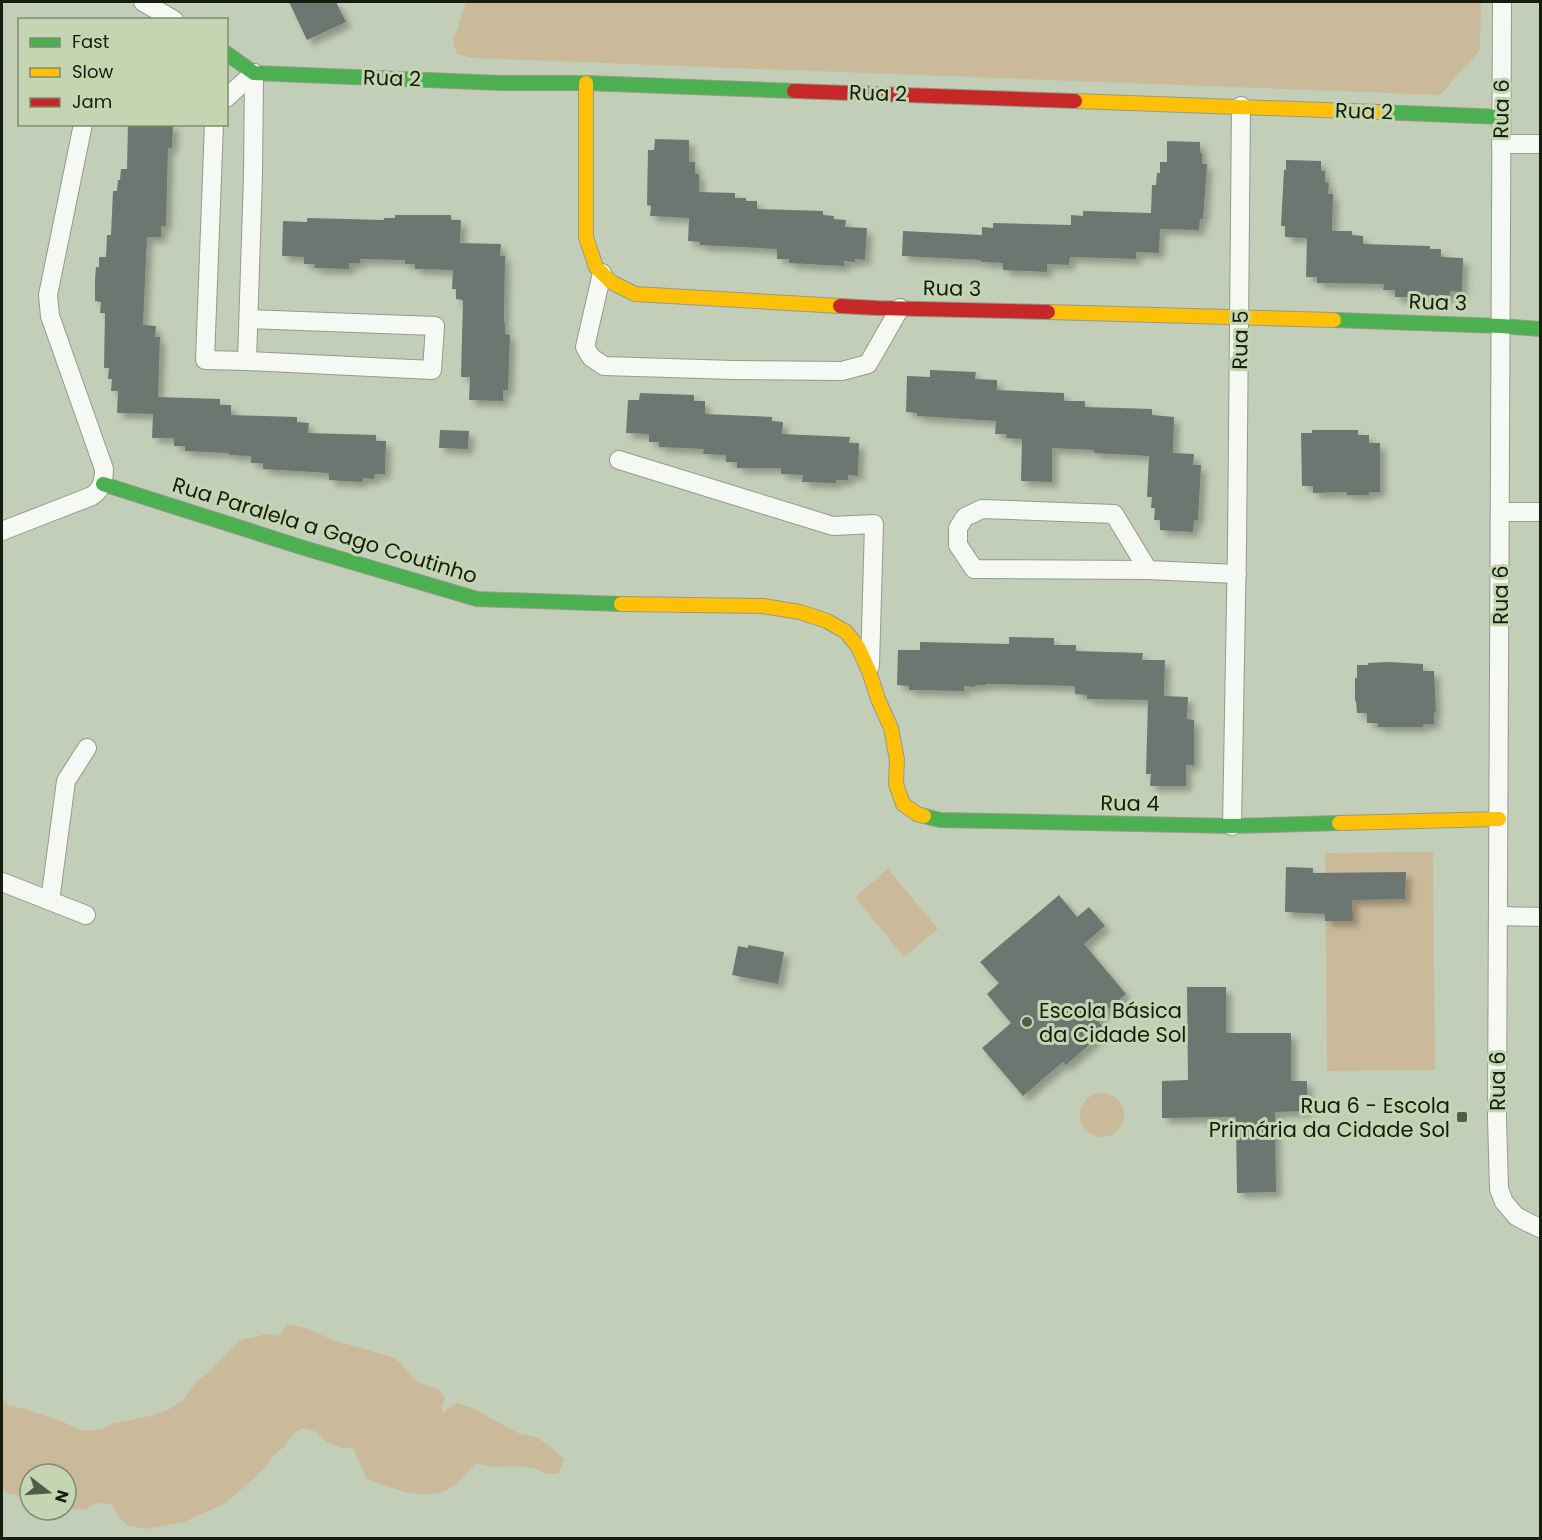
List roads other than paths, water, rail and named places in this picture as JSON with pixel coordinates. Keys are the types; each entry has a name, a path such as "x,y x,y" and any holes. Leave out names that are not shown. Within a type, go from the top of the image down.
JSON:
{"street":[{"path":"143,2 171,18"},
{"name":"Rua 6","path":"1502,2 1497,1118 1499,1189 1504,1202 1516,1216 1540,1228"},
{"path":"228,54 254,73"},
{"path":"228,96 254,73"},
{"path":"247,361 254,73"},
{"name":"Rua 2","path":"254,73 1502,117"},
{"name":"Rua 3","path":"586,83 586,237 596,267 611,282 635,294 900,308 1240,316 1540,329"},
{"name":"Rua 5","path":"1232,826 1237,574 1241,106"},
{"path":"2,531 92,496 103,484 104,469 48,305 83,126"},
{"path":"214,126 205,360 432,370 435,326 249,319"},
{"path":"1501,144 1540,144"},
{"path":"602,273 585,347 591,357 604,366 842,371 868,364 900,308"},
{"path":"619,460 833,526 874,524 870,671"},
{"name":"Rua Paralela a Gago Coutinho","path":"103,484 304,548 477,599 763,606 800,612 827,621 846,632 858,647 870,671"},
{"path":"1148,570 1114,514 982,509 965,517 958,528 958,545 974,569 1148,570 1237,574"},
{"path":"1501,512 1540,512"},
{"name":"Rua 4","path":"870,671 878,699 891,728 897,760 896,784 903,804 917,814 940,820 1232,826 1499,819"},
{"path":"50,901 66,781 87,748"},
{"path":"2,882 86,915"},
{"path":"1499,916 1540,917"}],"place":[{"name":"Escola Básica da Cidade Sol","path":"1027,1022"},
{"name":"Rua 6 - Escola Primária da Cidade Sol","path":"1462,1117"}]}
